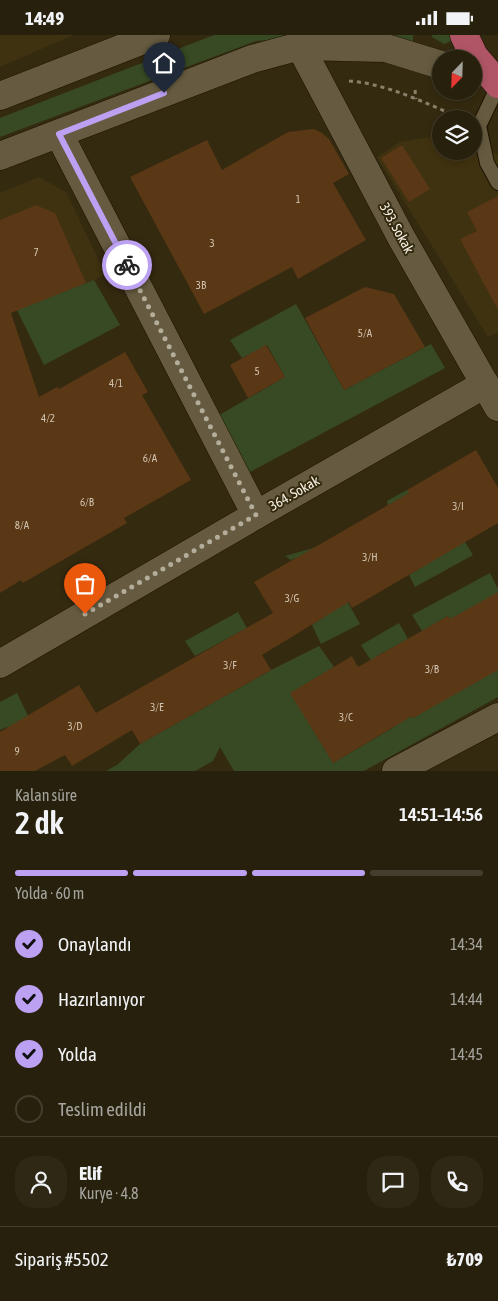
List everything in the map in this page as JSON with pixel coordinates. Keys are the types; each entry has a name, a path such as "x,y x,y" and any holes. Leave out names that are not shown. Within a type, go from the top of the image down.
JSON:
{"main road":[{"path":"464,35 474,56 491,81"}],"street":[{"path":"0,96 156,35"},
{"path":"0,156 252,59 300,46 386,48 432,62"},
{"name":"393. Sokak","path":"300,46 401,237 491,395"},
{"path":"59,134 256,515"},
{"name":"364. Sokak","path":"0,664 256,515 491,395"},
{"path":"396,771 498,717"}],"lane":[{"path":"491,81 479,127 488,163 498,183"}],"path":[{"path":"320,85 339,80 364,82 416,99 442,110"},
{"path":"415,90 416,99"}],"shaded area":[{"path":"0,35 74,35 0,67"},
{"path":"432,137 432,160 482,160 482,147 498,155 498,332 488,337 377,157 400,142"},
{"path":"39,177 66,192 106,275 0,317 0,193"}],"green space":[{"path":"214,35 413,35 413,42 323,36 256,41 0,137 0,118"},
{"path":"432,35 451,35 451,41 444,44 432,37"},
{"path":"94,280 120,325 44,365 17,310"},
{"path":"296,304 344,390 431,344 445,368 248,473 216,417 285,377 267,345 242,358 230,340"},
{"path":"407,490 465,542 473,555 415,587 409,575 424,566 388,506 387,501"},
{"path":"317,547 360,624 321,644 312,625 330,613 296,558 291,560 285,556"},
{"path":"490,573 498,589 498,697 364,771 234,771 220,747 213,761 195,771 106,771 117,765 140,744 271,670 319,646 334,667 291,693 333,763 394,727 400,695 413,718 482,676 448,616 422,631 412,615"},
{"path":"238,612 247,628 195,656 185,641"},
{"path":"399,623 408,639 377,656 375,667 361,645"},
{"path":"17,693 31,722 11,734 7,727 0,730 0,702"}],"building":[{"path":"314,129 329,139 349,174 333,183 366,240 298,279 292,267 204,314 130,177 207,140 222,170 288,132"},
{"path":"402,145 430,189 409,202 381,158"},
{"path":"498,196 498,310 460,239 477,231 467,212"},
{"path":"36,205 55,213 86,283 11,313 39,397 57,387 59,389 125,352 148,392 142,395 191,480 124,518 127,523 23,583 21,580 0,593 0,220"},
{"path":"365,287 394,294 425,347 344,390 305,318"},
{"path":"266,345 285,377 248,398 230,365"},
{"path":"476,450 498,488 498,523 352,608 349,602 262,655 271,670 140,744 132,730 72,766 65,755 35,771 0,771 0,732 79,685 96,713 273,613 254,582 409,493 407,490"},
{"path":"498,592 498,670 413,718 412,716 333,763 290,693 352,656 358,667 448,616 450,619"}],"way so far":[{"path":"85,614 256,515 127,265"}],"route":[{"path":"127,265 59,134 164,93"}]}
